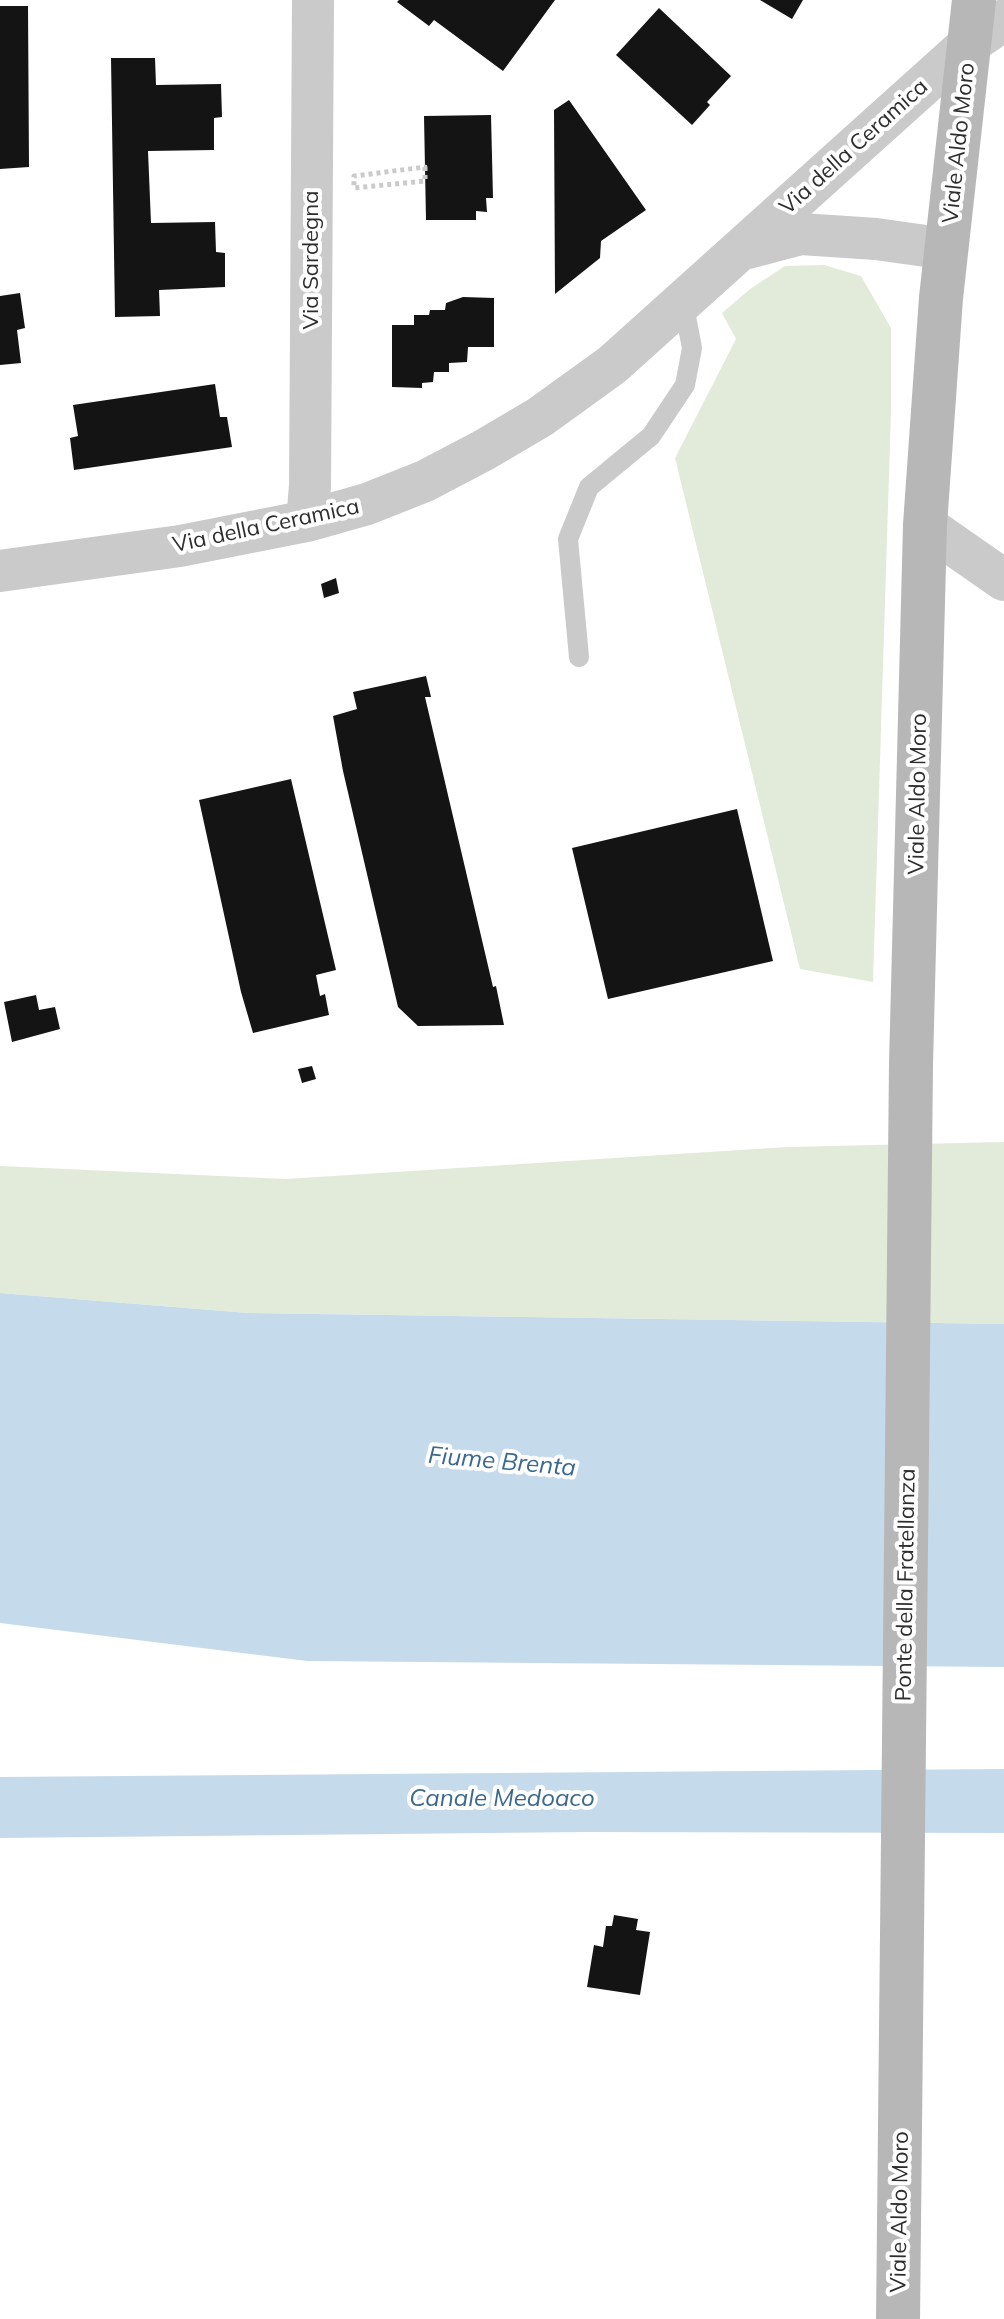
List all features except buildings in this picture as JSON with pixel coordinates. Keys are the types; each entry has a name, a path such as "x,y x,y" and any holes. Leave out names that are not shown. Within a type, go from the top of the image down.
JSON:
{"main road":[{"name":"Viale Aldo Moro","path":"911,1064 925,525 947,249 987,32 974,0"},
{"name":"Ponte della Fratellanza","path":"901,2105 911,1064"},
{"name":"Viale Aldo Moro","path":"898,2319 901,2105"}],"street":[{"name":"Via Sardegna","path":"307,521 310,486 313,0"},
{"name":"Via della Ceramica","path":"0,571 180,546 307,521 367,504 425,481 529,423 612,365 987,32"},
{"name":"Via della Ceramica","path":"739,250 801,234 876,239 947,249"},
{"path":"925,525 1004,580"}],"lane":[{"path":"579,657 568,539 589,487 651,436 685,385 692,348 683,301"}],"path":[{"path":"425,167 425,181 354,188 354,176 425,167"}],"green space":[{"path":"824,265 861,276 891,328 873,982 800,969 675,458 736,339 722,313 750,289 785,266"},
{"path":"1004,1142 1004,1324 248,1313 0,1293 0,1166 286,1179 787,1147"}],"water":[{"name":"Fiume Brenta","path":"0,1293 248,1313 1004,1324 1004,1667 307,1661 0,1623"},
{"name":"Canale Medoaco","path":"1004,1769 1004,1833 586,1832 0,1838 0,1777"}]}
